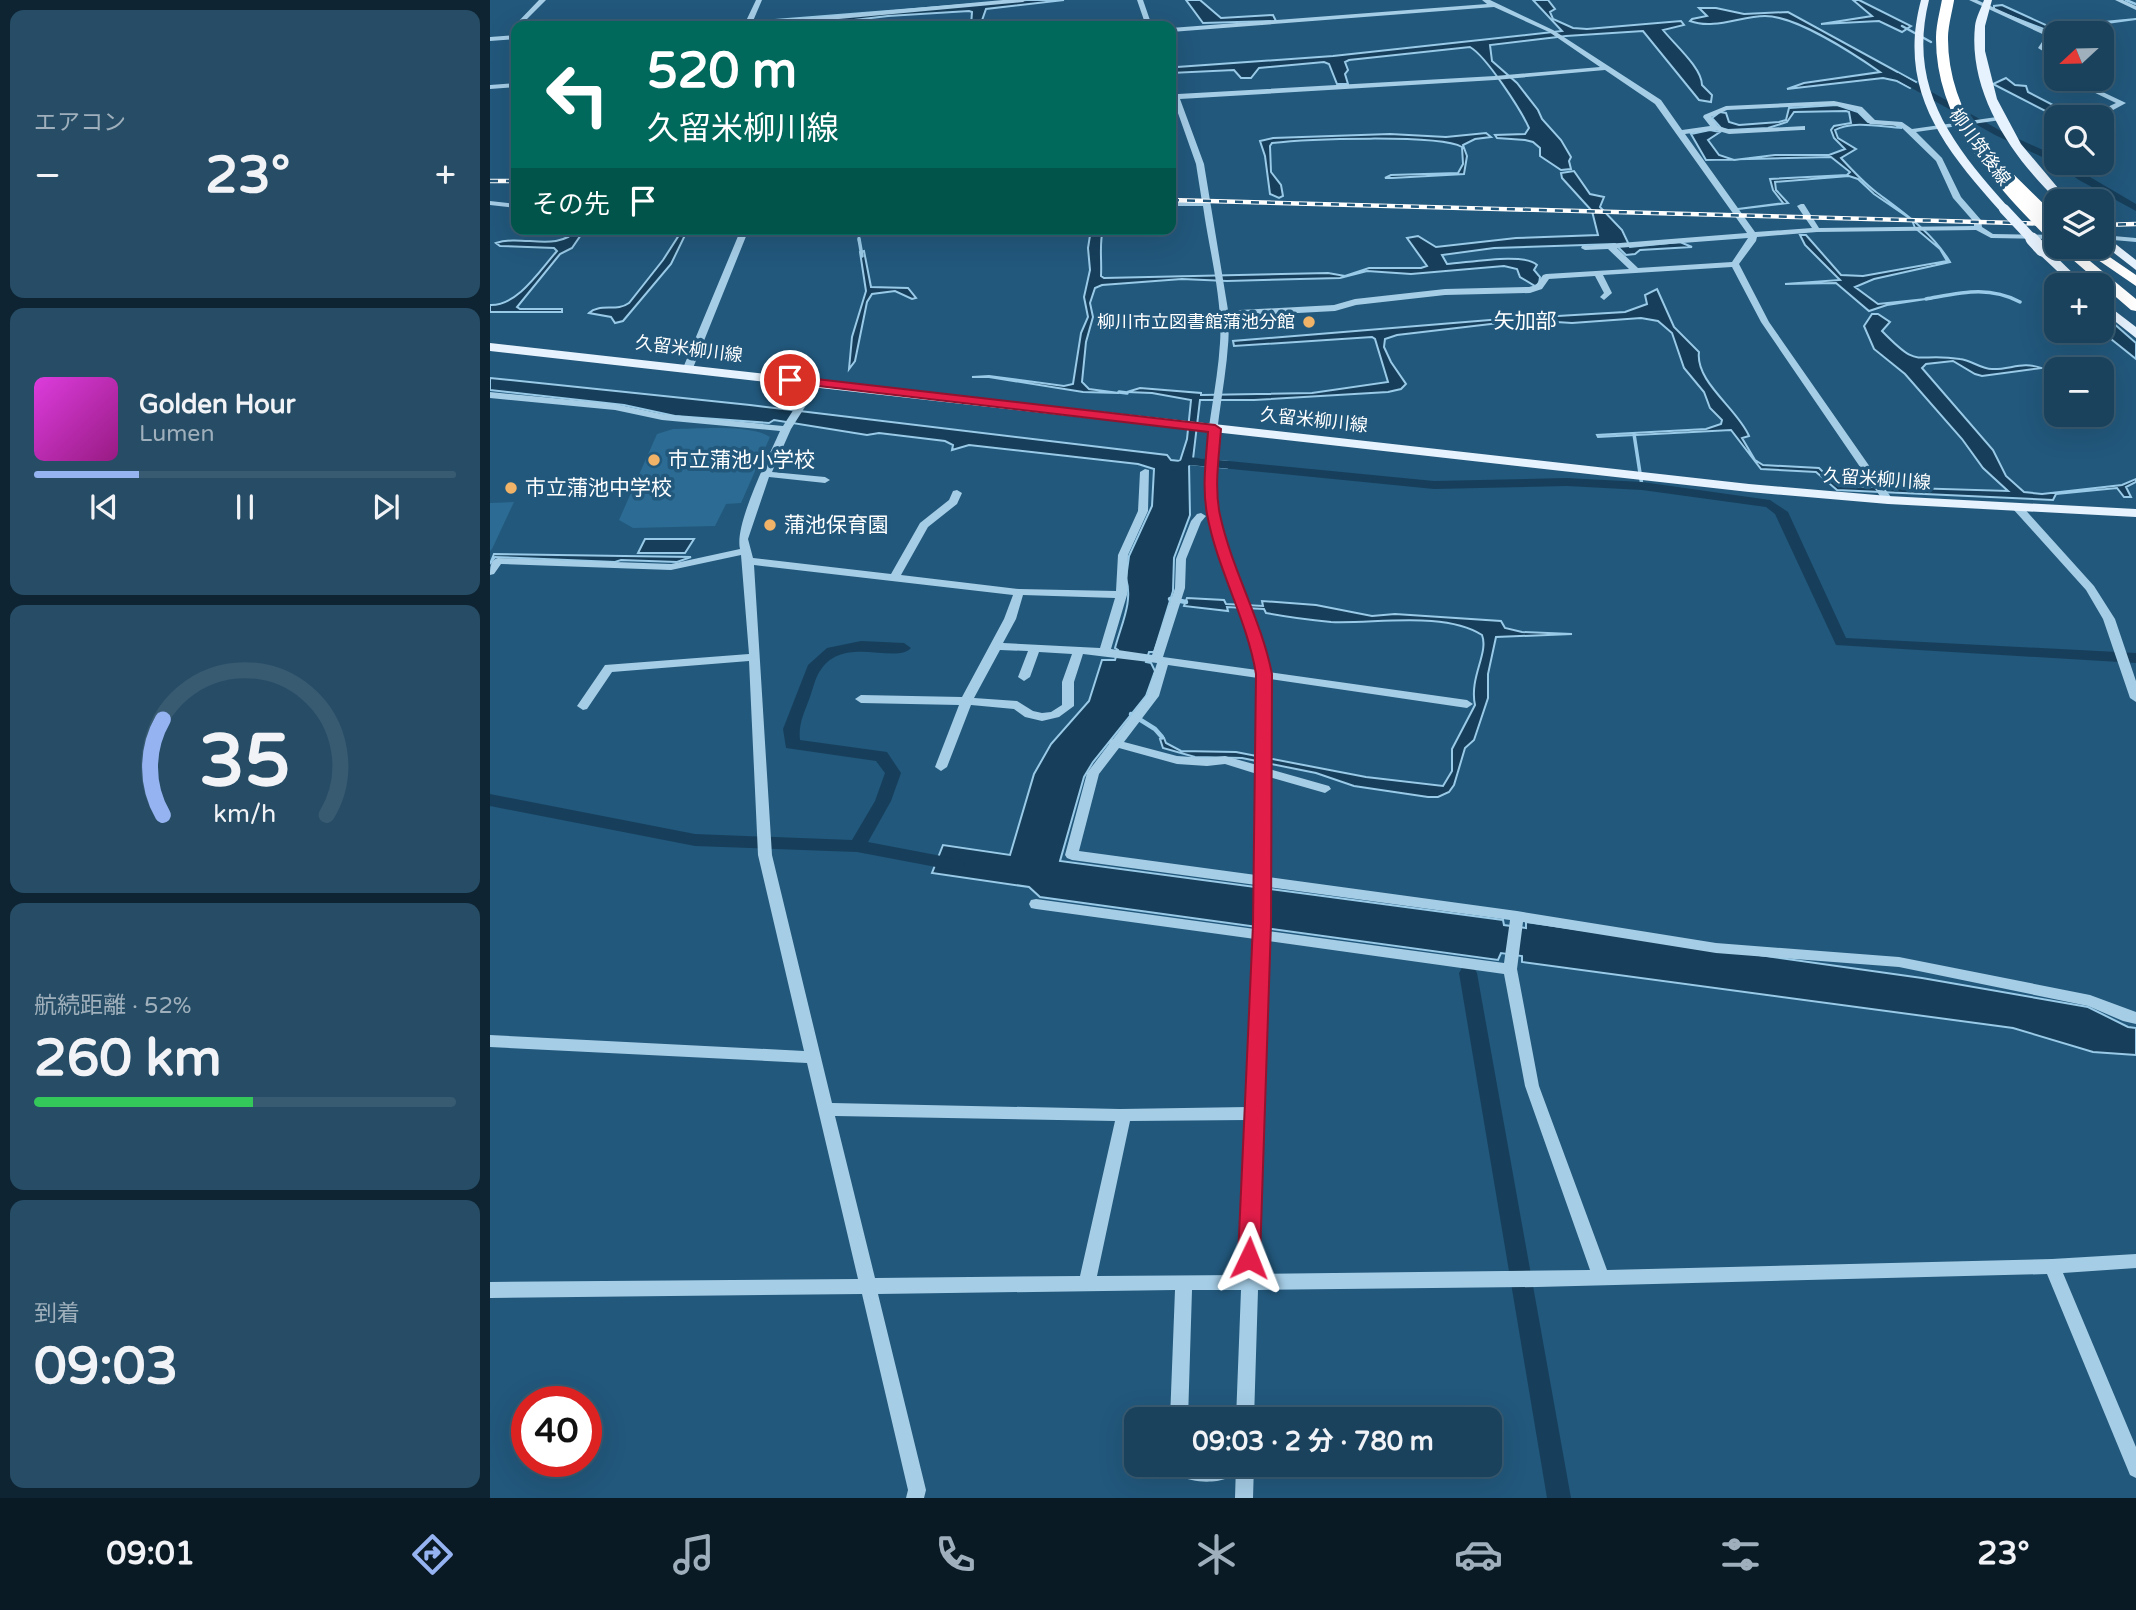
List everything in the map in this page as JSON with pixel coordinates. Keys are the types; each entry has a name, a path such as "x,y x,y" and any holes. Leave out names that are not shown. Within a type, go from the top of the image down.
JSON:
{"highway":[{"path":"1949,0 1941,21 1940,51 1947,84 1966,130 1981,158 2044,222"},
{"path":"1949,0 1944,36 1948,70 1968,123 1995,164 2044,222"},
{"path":"1966,130 2013,193 2044,224"},
{"path":"1995,164 2044,211"},
{"path":"2082,259 2136,305"},
{"path":"2089,259 2136,282"},
{"path":"2114,302 2136,319"}],"main road":[{"name":"柳川筑後線","path":"1925,0 1917,41 1922,76 1933,112 1941,127 2004,209 2066,273"},
{"name":"柳川筑後線","path":"1987,4 1980,24 1983,62 1991,100 2016,146 2040,179 2051,189"},
{"path":"2114,247 2136,266"},
{"path":"2114,315 2136,334"},
{"name":"久留米柳川線","path":"490,347 1749,488 1888,500 2136,513"}],"street":[{"path":"522,21 543,0"},
{"path":"749,21 759,0"},
{"path":"824,21 1023,0"},
{"path":"1140,0 1147,21"},
{"path":"1225,321 1240,313 1335,308 1355,302 1445,292 1530,290 1539,288 1546,277 1735,264 1753,236 1704,163 1658,102 1551,31 1485,0"},
{"path":"1972,0 1987,4 2044,32"},
{"path":"2118,0 2136,8"},
{"path":"1176,30 1493,5"},
{"path":"507,38 511,33"},
{"path":"490,39 511,38"},
{"path":"1176,96 1495,78 1607,68"},
{"path":"490,87 511,85"},
{"path":"2096,91 2122,103 2114,107"},
{"path":"1715,128 1707,117 1727,108 1834,103 1859,109 1873,122 1902,124 1939,160 1957,198 1978,222 1978,228"},
{"path":"1176,104 1200,164 1225,321 1226,343 1210,492 1226,557 1258,643 1264,674 1262,929 1245,1407"},
{"path":"1910,131 2001,118"},
{"path":"1679,133 1715,128 1729,132 1802,128"},
{"path":"490,203 511,205"},
{"path":"1176,204 1207,204"},
{"path":"1801,206 1817,230"},
{"path":"1585,248 1817,230 1978,228 1991,236 2044,236"},
{"path":"688,368 743,235"},
{"path":"2114,239 2136,240"},
{"path":"1611,247 1636,271"},
{"path":"1735,264 1765,322 1888,500"},
{"path":"1598,273 1608,293 1604,298"},
{"path":"815,383 796,411 765,474 743,539 755,657 762,836 916,1490 915,1498"},
{"path":"490,395 615,407 662,417 788,426"},
{"path":"1109,653 1121,595 1123,555 1143,511 1145,472"},
{"path":"765,474 825,480"},
{"path":"895,577 924,525 953,502 957,494"},
{"path":"2017,507 2090,588 2109,619 2136,698"},
{"path":"1201,516 1196,521 1181,559 1181,588 1156,659 1153,696 1114,743 1093,774 1072,855 1262,887 1716,948 1899,962 2090,1001 2136,1018"},
{"path":"490,572 498,561 671,566 746,556 982,590 1121,595"},
{"path":"942,767 967,701 1010,619 1019,592"},
{"path":"996,646 1109,653 1467,704"},
{"path":"1024,677 1035,648"},
{"path":"860,699 1017,705 1025,714 1039,718 1061,712 1068,706 1068,682 1079,650"},
{"path":"583,706 609,668 755,657"},
{"path":"1114,743 1177,760 1225,760 1325,789"},
{"path":"1036,904 1262,929 1512,962"},
{"path":"1517,921 1512,962 1532,1086 1601,1277"},
{"path":"490,1041 813,1057"},
{"path":"826,1109 1124,1115 1255,1113"},
{"path":"1087,1284 1124,1115"},
{"path":"490,1290 1537,1279 2052,1266 2136,1261"},
{"path":"2052,1266 2136,1469"},
{"path":"1179,1407 1184,1283"},
{"path":"1244,1498 1245,1477"}],"shaded area":[{"path":"1027,0 1064,0 986,9 982,21 971,21 972,12 969,11 846,21 760,21"},
{"path":"1186,0 1200,0 1221,18 1273,15 1276,21 1203,23"},
{"path":"1533,0 1548,0 1555,9 1550,12 1553,19 1573,28 1681,21 1684,25 1663,30 1698,71 1702,85 1712,95 1711,102 1699,100 1643,31 1490,45 1492,61 1517,83 1571,157 1571,169 1561,170 1540,156 1540,148 1533,142 1497,138 1495,135 1525,134 1529,128 1494,72 1470,47 1349,60 1345,62 1348,84 1337,84 1329,64 1324,62 1259,68 1251,78 1241,78 1234,70 1176,73 1177,67 1333,56 1562,31"},
{"path":"1853,0 1859,0 1911,26 1902,32 1879,21 1821,24 1872,16"},
{"path":"2002,5 2044,24 2044,29 1994,10 1994,6"},
{"path":"1699,8 1716,8 1744,14 1788,12 1916,82 1910,88 1883,78 1787,89 1804,83 1880,72 1824,37 1792,22 1765,16 1708,24 1690,21 1707,16"},
{"path":"2006,78 2015,85 2026,86 2028,92 2053,105 2044,105 2044,110 1993,84"},
{"path":"1837,105 1858,112 1868,122 1894,124 1902,128 1850,125 1835,130 1838,138 1856,149 1841,158 1867,184 1907,215 1926,232 1943,251 1950,262 1874,279 1855,287 1878,304 1926,299 1887,305 1869,311 1836,283 1785,284 1840,280 1805,245 1800,235 1806,235 1841,275 1863,276 1947,261 1940,249 1915,228 1912,220 1874,194 1858,179 1849,176 1775,182 1776,190 1788,203 1738,209 1783,203 1773,190 1770,179 1847,175 1850,172 1831,157 1741,159 1775,155 1829,155 1845,149 1834,138 1831,130 1834,126 1851,123 1849,112 1794,112 1787,122 1768,128 1728,130 1721,128 1712,118 1720,112 1726,113 1729,122 1739,125 1786,120 1789,108"},
{"path":"1710,130 1720,132 1708,140 1719,155 1732,159 1706,160 1691,134"},
{"path":"1486,133 1491,137 1475,139 1463,145 1467,156 1464,174 1392,178 1385,178 1391,175 1458,173 1463,164 1462,147 1427,140 1400,139 1272,143 1271,172 1281,185 1283,196 1279,198 1270,194 1265,156 1260,141 1273,138 1390,134 1446,137"},
{"path":"1574,171 1590,194 1604,197 1600,207 1622,230 1630,247 1680,242 1692,247 1640,250 1626,255 1615,244 1494,248 1442,255 1447,264 1495,259 1530,261 1537,265 1534,270 1540,277 1539,284 1535,286 1520,277 1517,269 1504,266 1411,274 1367,271 1340,278 1227,281 1182,279 1102,285 1095,288 1090,303 1093,317 1086,342 1082,382 1089,389 1119,393 1083,392 989,377 972,377 989,376 1064,386 1073,384 1081,333 1088,317 1084,297 1090,270 1090,235 1102,235 1101,276 1104,278 1328,273 1345,276 1369,268 1421,268 1427,266 1407,238 1418,236 1436,247 1516,238 1598,235 1592,211 1562,178 1561,173"},
{"path":"581,235 572,248 560,254 517,307 562,309 562,312 490,312 490,305 510,300 519,293 557,251 554,248 500,246 496,243 517,240 550,242"},
{"path":"679,235 685,235 671,264 623,321 615,323 611,317 589,313 598,308 619,307 629,303"},
{"path":"864,251 871,287 908,288 916,298 912,299 895,291 872,294 867,302 855,361 849,369 852,337 866,291 860,252"},
{"path":"1657,289 1674,327 1699,352 1700,363 1710,385 1744,426 1749,436 1742,438 1755,460 1763,465 1819,468 1830,479 1844,486 2008,491 1983,468 1962,439 1905,374 1874,349 1864,326 1872,314 1878,314 1890,322 1882,331 1911,356 1960,359 1988,369 2028,365 2041,368 1982,376 1953,361 1926,364 1922,368 1993,450 2006,476 2024,492 2042,494 2122,485 2136,479 2136,482 2126,487 2131,497 2124,497 2117,488 2056,494 2053,500 1837,490 1816,472 1761,469 1731,430 1598,437 1597,435 1706,429 1721,424 1722,420 1710,408 1704,392 1684,368 1672,333 1658,321 1641,318 1572,323 1525,320 1397,335 1385,339 1384,347 1406,384 1401,389 1254,400 1200,400 1193,459 1228,462 1227,468 1189,464 1190,515 1174,558 1173,591 1154,652 1149,652 1146,662 1151,663 1155,671 1146,696 1084,777 1060,861 1503,920 1504,925 1526,928 1526,922 1922,978 2088,1007 2128,1027 2136,1028 2136,1055 2093,1052 2013,1028 1522,962 1522,956 1501,953 1498,960 1040,897 1029,887 932,873 943,845 1010,855 1034,774 1051,744 1089,701 1102,660 1115,660 1118,650 1115,648 1127,604 1129,556 1152,506 1154,469 1138,464 969,445 952,450 953,445 945,441 879,433 867,435 774,420 769,423 675,416 624,405 490,390 490,378 750,405 1167,455 1171,460 1180,461 1187,439 1191,400 1152,393 1127,392 1140,388 1201,395 1312,393 1388,382 1375,339 1372,337 1234,346 1233,341 1625,312 1647,304 1645,295"},
{"path":"2114,324 2136,343 2136,359 2114,341"},
{"path":"673,429 738,429 770,437 741,503 726,504 715,526 633,528 619,520 657,434"},
{"path":"514,502 492,549 490,551 490,503"},
{"path":"645,539 694,539 685,553 638,553"},
{"path":"494,554 691,557 677,562 615,562 495,557 490,564"},
{"path":"1187,598 1224,600 1226,604 1263,606 1262,601 1316,605 1372,616 1395,614 1501,621 1505,628 1522,632 1572,634 1496,637 1488,674 1488,698 1474,740 1465,748 1454,785 1449,792 1438,797 1428,797 1354,786 1316,773 1242,758 1195,757 1163,748 1160,739 1164,738 1166,743 1181,751 1236,752 1366,777 1443,786 1452,771 1452,749 1475,705 1475,685 1483,650 1482,635 1449,623 1429,621 1331,622 1266,613 1264,609 1227,607 1228,611 1184,606"}],"waterway":[{"path":"2126,0 2136,4"},
{"path":"1902,26 1931,42"},
{"path":"1895,75 1998,133 2044,154"},
{"path":"2078,175 2136,208"},
{"path":"859,239 862,256"},
{"path":"1926,299 1985,292 2020,302"},
{"path":"1119,392 1127,393"},
{"path":"1634,434 1642,486"},
{"path":"1174,467 1188,461 1434,485 1567,482 1642,486 1770,504 1781,512 1841,642 2136,658"},
{"path":"1170,599 1186,602"},
{"path":"857,846 883,801 893,773 881,756 792,744 791,729 813,668 832,651 861,646 904,648"},
{"path":"1131,714 1155,729 1162,737"},
{"path":"490,800 695,840 857,846"},
{"path":"857,846 957,865"},
{"path":"1468,973 1559,1498"}],"railway":[{"path":"490,181 511,181"},
{"path":"1176,200 2044,224"},
{"path":"2114,225 2136,224"}],"place":[{"name":"柳川市立図書館蒲池分館","path":"1309,322"},
{"name":"市立蒲池小学校","path":"654,460"},
{"name":"市立蒲池中学校","path":"511,488"},
{"name":"蒲池保育園","path":"770,525"}],"district":[{"name":"矢加部","path":"1525,321"}],"route":[{"path":"790,380 1215,429 1210,492 1214,516 1229,566 1249,614 1264,674 1262,924 1249,1258"}]}
